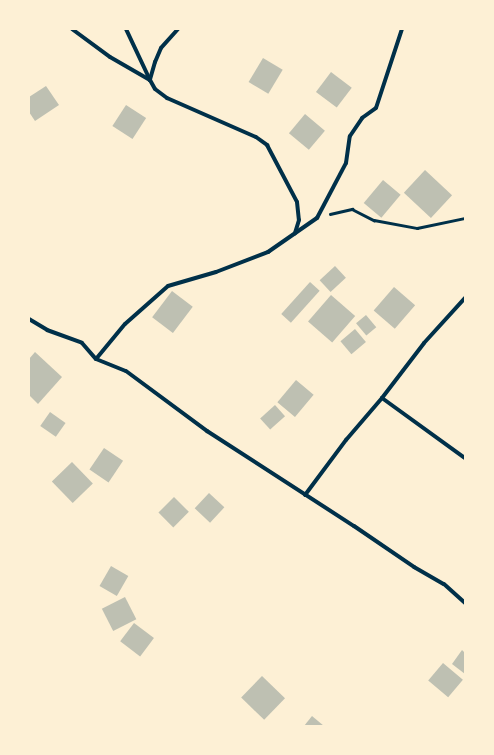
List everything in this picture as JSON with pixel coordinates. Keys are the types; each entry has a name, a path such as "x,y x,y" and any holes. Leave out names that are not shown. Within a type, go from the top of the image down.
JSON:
{"street":[{"path":"72,29 110,57 150,80"},
{"path":"126,29 155,89 167,98 256,137 267,145 297,202 299,220 295,233"},
{"path":"150,80 161,48 178,29"},
{"path":"96,359 125,324 168,286 194,279 268,252 317,218 346,163 350,136 362,118 376,108 402,29"},
{"path":"305,495 346,440 382,398 424,343 465,298"},
{"path":"29,320 47,330 82,343 96,359 126,371 208,431 414,567 444,584 465,603"},
{"path":"382,398 465,458"}],"path":[{"path":"317,218 352,209 374,220 417,228 465,218"}],"building":[{"path":"263,58 283,70 268,94 249,82"},
{"path":"331,72 352,88 337,108 316,92"},
{"path":"46,86 59,105 35,121 29,112 29,97"},
{"path":"126,105 146,118 133,139 112,126"},
{"path":"305,114 325,131 309,150 289,133"},
{"path":"425,170 452,195 431,218 404,193"},
{"path":"383,180 401,195 381,218 364,203"},
{"path":"335,266 346,278 331,292 320,280"},
{"path":"310,282 320,291 291,323 281,314"},
{"path":"394,287 415,305 395,329 374,310"},
{"path":"172,291 193,307 173,333 152,317"},
{"path":"331,295 355,316 332,342 308,321"},
{"path":"366,315 376,327 366,336 356,323"},
{"path":"355,329 366,342 351,354 340,341"},
{"path":"35,352 62,377 38,404 29,395 29,359"},
{"path":"296,380 314,395 295,417 277,402"},
{"path":"275,405 285,416 270,430 260,418"},
{"path":"50,412 66,423 56,437 40,426"},
{"path":"104,448 123,461 109,482 89,470"},
{"path":"72,462 93,484 73,503 52,481"},
{"path":"209,493 224,507 210,523 195,508"},
{"path":"174,497 189,512 173,527 158,513"},
{"path":"111,566 128,576 117,596 100,586"},
{"path":"125,597 136,619 113,631 102,609"},
{"path":"134,623 154,638 140,656 120,641"},
{"path":"462,650 465,653 465,674 452,664"},
{"path":"443,663 463,680 448,697 428,681"},
{"path":"262,676 285,698 264,720 241,698"},
{"path":"312,716 324,726 304,726"}]}
